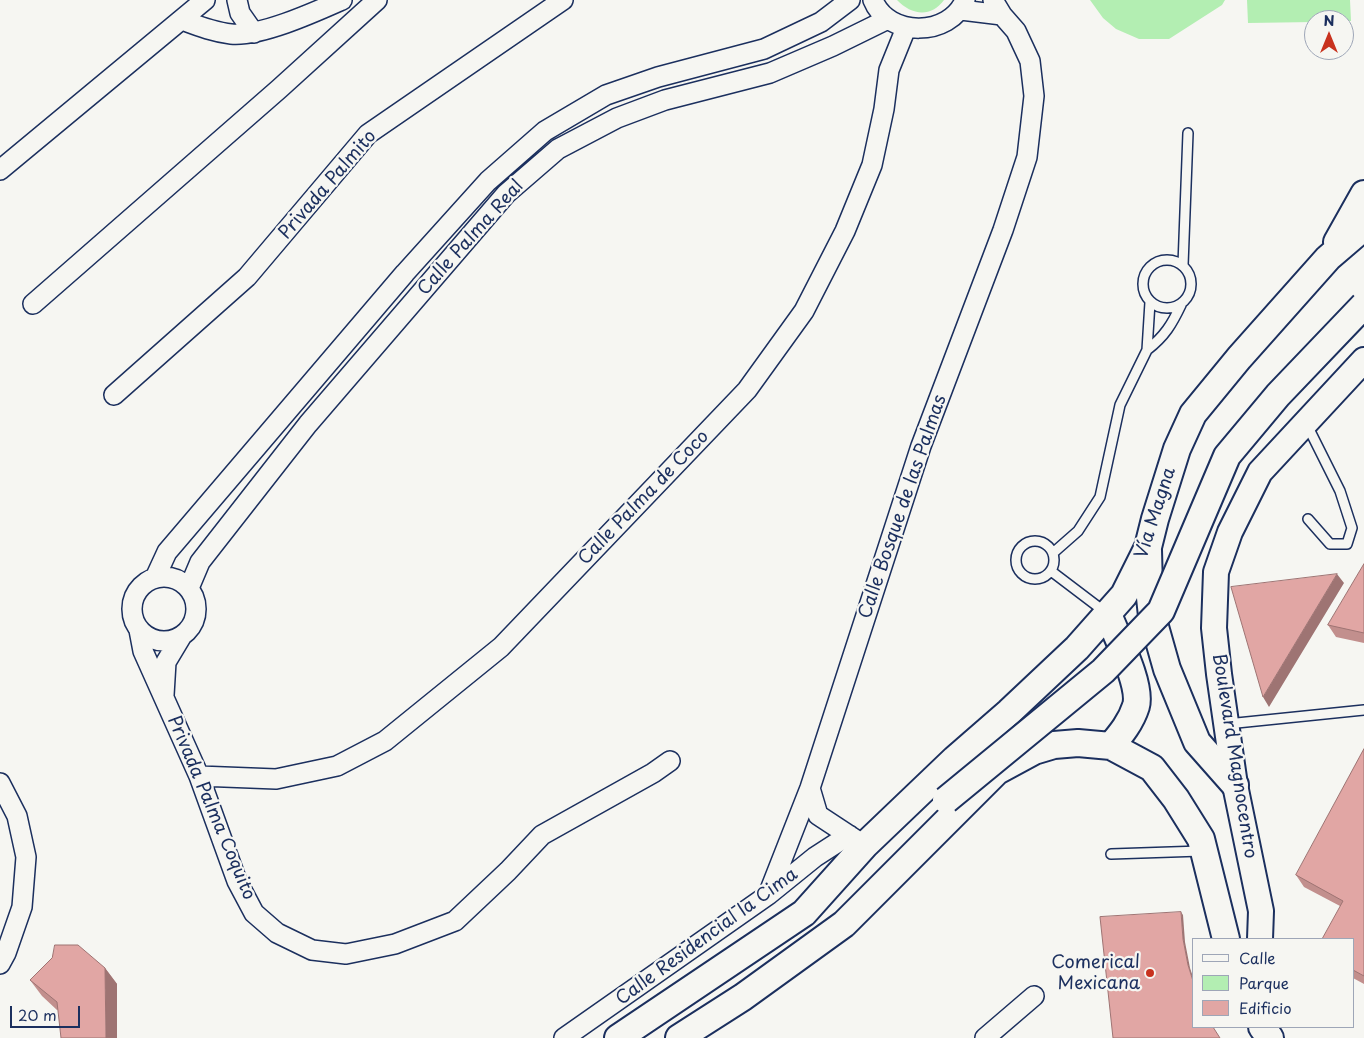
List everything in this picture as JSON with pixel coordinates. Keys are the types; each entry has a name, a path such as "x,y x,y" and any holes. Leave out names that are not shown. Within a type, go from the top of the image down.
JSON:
{"main road":[{"path":"1328,258 1364,194"},
{"name":"Vía Magna","path":"618,1038 804,912 857,840 1009,712 1077,648 1124,595 1148,547 1177,449 1193,414 1238,358 1328,258 1364,227"},
{"path":"844,924 856,888 946,800 1103,671 1161,611 1227,456 1278,395 1364,305"},
{"path":"1148,547 1152,616 1167,669 1197,742 1235,785"},
{"path":"1108,614 1136,685 1137,704 1129,722 1111,746"},
{"path":"1077,648 1105,652 1116,656 1130,667"},
{"path":"679,1038 743,998 844,924 997,771 1034,751 1054,745 1078,743 1111,746 1152,768 1176,799 1201,839 1226,938"}],"street":[{"path":"1,167 205,0"},
{"path":"236,0 240,13 254,33"},
{"path":"182,20 210,30 232,34 254,33 342,0"},
{"path":"33,304 279,89 377,0"},
{"name":"Privada Palmito","path":"114,395 247,278 368,134 563,0"},
{"name":"Calle Palma Real","path":"156,578 167,552 404,273 488,180 545,130 606,95 658,77 764,49 821,22 850,0"},
{"path":"873,0 875,5 888,19 906,28 928,28 949,20 963,5 997,7"},
{"name":"Calle Bosque de las Palmas","path":"768,896 810,788 921,446 1004,230 1027,157 1034,96 1030,61 1016,31 997,7"},
{"name":"Calle Palma Real","path":"188,588 200,562 308,424 506,194 558,149 617,118 665,100 770,73 833,46 888,19"},
{"name":"Calle Palma de Coco","path":"199,776 276,779 337,766 385,741 501,647 747,390 804,311 845,231 872,165 884,109 889,70 906,28"},
{"path":"1306,422 1364,360"},
{"name":"Boulevard Magnocentro","path":"1260,938 1261,911 1235,785 1214,628 1216,572 1230,532 1260,472 1306,422"},
{"path":"156,578 174,578 188,588 196,605 195,614 193,623 181,637 166,642 151,639 138,630 132,615 133,599 141,585 156,578"},
{"name":"Privada Palma Coquito","path":"138,630 143,651 199,776 238,881 254,912 277,933 312,950 346,954 395,944 454,922 508,871 542,835 653,773 670,761"},
{"name":"Privada Palma Coquito","path":"164,697 166,662 181,637"},
{"path":"0,783 17,816 26,857 22,907 6,953 0,964"},
{"path":"810,788 818,815 857,840"},
{"name":"Calle Residencial la Cima","path":"564,1038 768,896 816,858 857,840"},
{"path":"984,1038 1034,996"}],"lane":[{"path":"1183,266 1188,133"},
{"path":"1147,350 1162,339 1181,305 1189,296 1192,286 1190,274 1183,266 1173,260 1162,260 1151,265 1144,274 1142,285 1145,296 1150,302 1162,308 1172,308 1181,305"},
{"path":"1054,553 1078,531 1100,496 1120,405 1147,350 1150,302"},
{"path":"1306,422 1340,491 1352,528 1347,544 1330,544 1308,519"},
{"path":"1030,542 1040,542 1048,546 1054,553 1055,562 1051,571 1044,577 1035,580 1026,577 1019,571 1016,562 1017,554 1022,546 1030,542"},
{"path":"1051,571 1108,614"},
{"path":"1226,724 1364,710"},
{"path":"1111,854 1204,851"}],"green space":[{"path":"897,0 944,0 933,10 921,12 908,9"},
{"path":"1090,0 1225,0 1222,5 1169,39 1139,39 1116,29 1103,18"},
{"path":"1247,0 1350,0 1350,10 1304,10 1304,22 1248,23"}],"building":[{"path":"1364,564 1364,633 1328,625"},
{"path":"1337,574 1263,697 1231,587"},
{"path":"1364,749 1364,976 1354,971 1354,938 1323,938 1343,901 1296,875"},
{"name":"Comerical Mexicana","path":"1181,912 1183,939 1192,978 1192,1028 1214,1028 1220,1038 1113,1038 1100,917"},
{"path":"55,945 78,945 105,968 106,1038 61,1038 57,1002 30,980 52,958"}],"place":[{"name":"Comerical Mexicana","path":"1150,973"}]}
